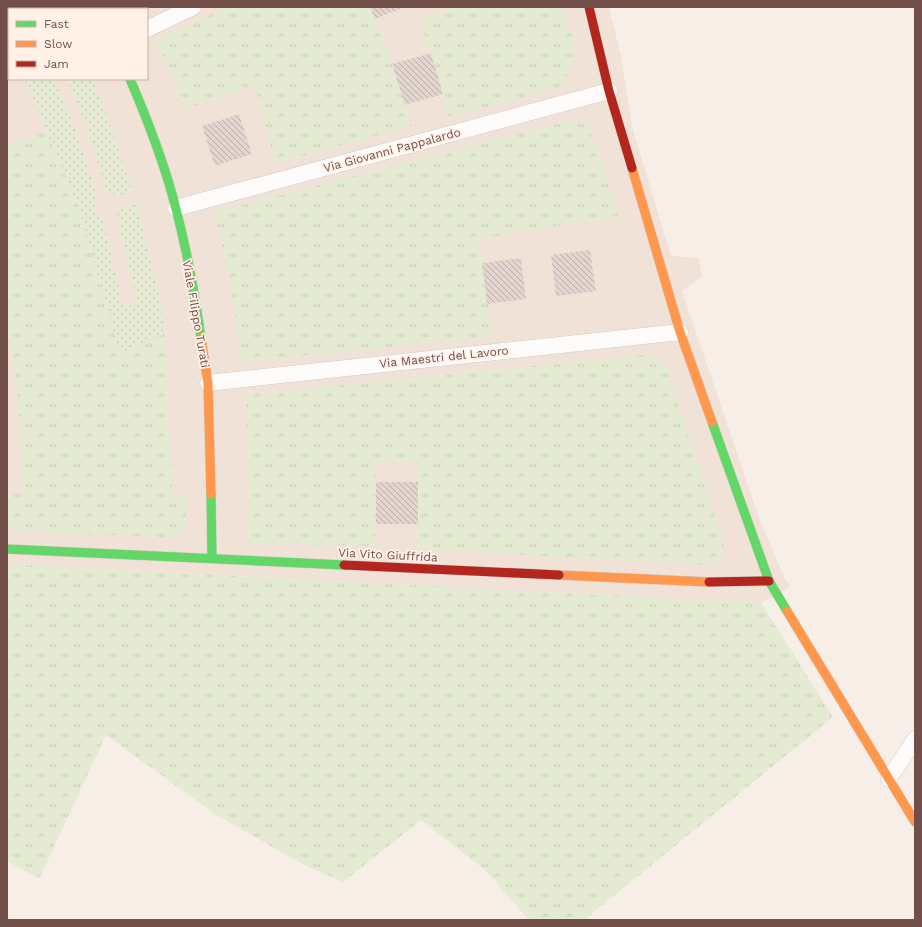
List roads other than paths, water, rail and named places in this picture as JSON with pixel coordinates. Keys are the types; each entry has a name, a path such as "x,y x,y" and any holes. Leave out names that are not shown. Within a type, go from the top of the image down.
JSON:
{"street":[{"path":"148,29 193,7"},
{"path":"589,7 609,91 680,332 769,581 915,822"},
{"name":"Viale Filippo Turati","path":"130,80 146,116 176,208 194,289 208,384 212,558"},
{"name":"Via Giovanni Pappalardo","path":"176,208 609,91"},
{"name":"Via Maestri del Lavoro","path":"208,384 680,332"},
{"name":"Via Vito Giuffrida","path":"7,548 731,583 769,581"},
{"path":"889,779 915,739"}]}
